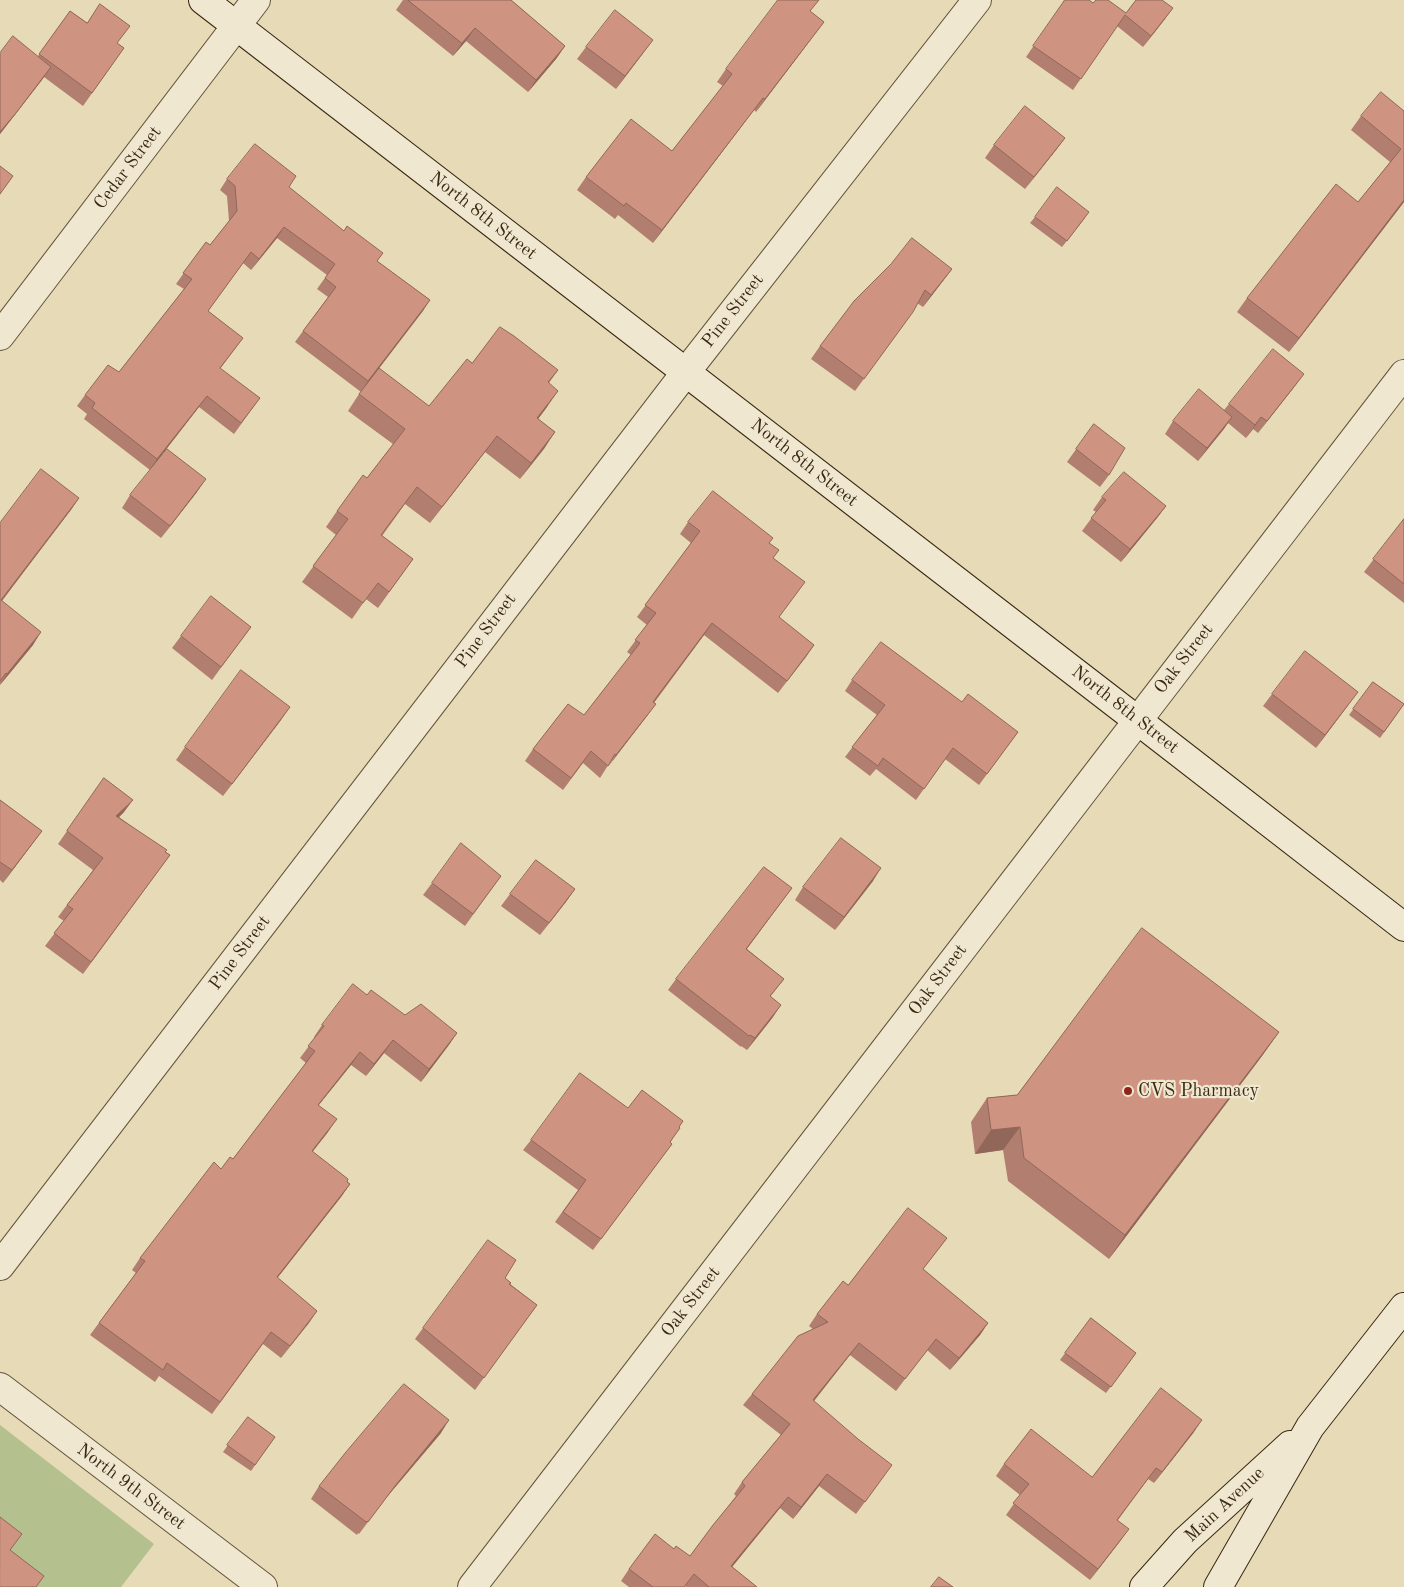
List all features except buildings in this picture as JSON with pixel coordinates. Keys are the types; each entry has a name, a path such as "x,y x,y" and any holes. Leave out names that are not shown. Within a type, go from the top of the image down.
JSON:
{"street":[{"name":"North 8th Street","path":"203,0 1404,927"},
{"name":"Cedar Street","path":"0,336 256,0"},
{"name":"Pine Street","path":"0,1266 686,372 976,0"},
{"name":"Oak Street","path":"472,1587 1404,374"},
{"name":"Main Avenue","path":"1218,1587 1310,1427 1404,1307"},
{"name":"North 9th Street","path":"0,1387 262,1587"},
{"name":"Main Avenue","path":"1144,1587 1185,1541 1310,1427"}],"green space":[{"path":"0,1425 154,1544 121,1587 0,1587"}],"place":[{"name":"CVS Pharmacy","path":"1128,1091"}]}
